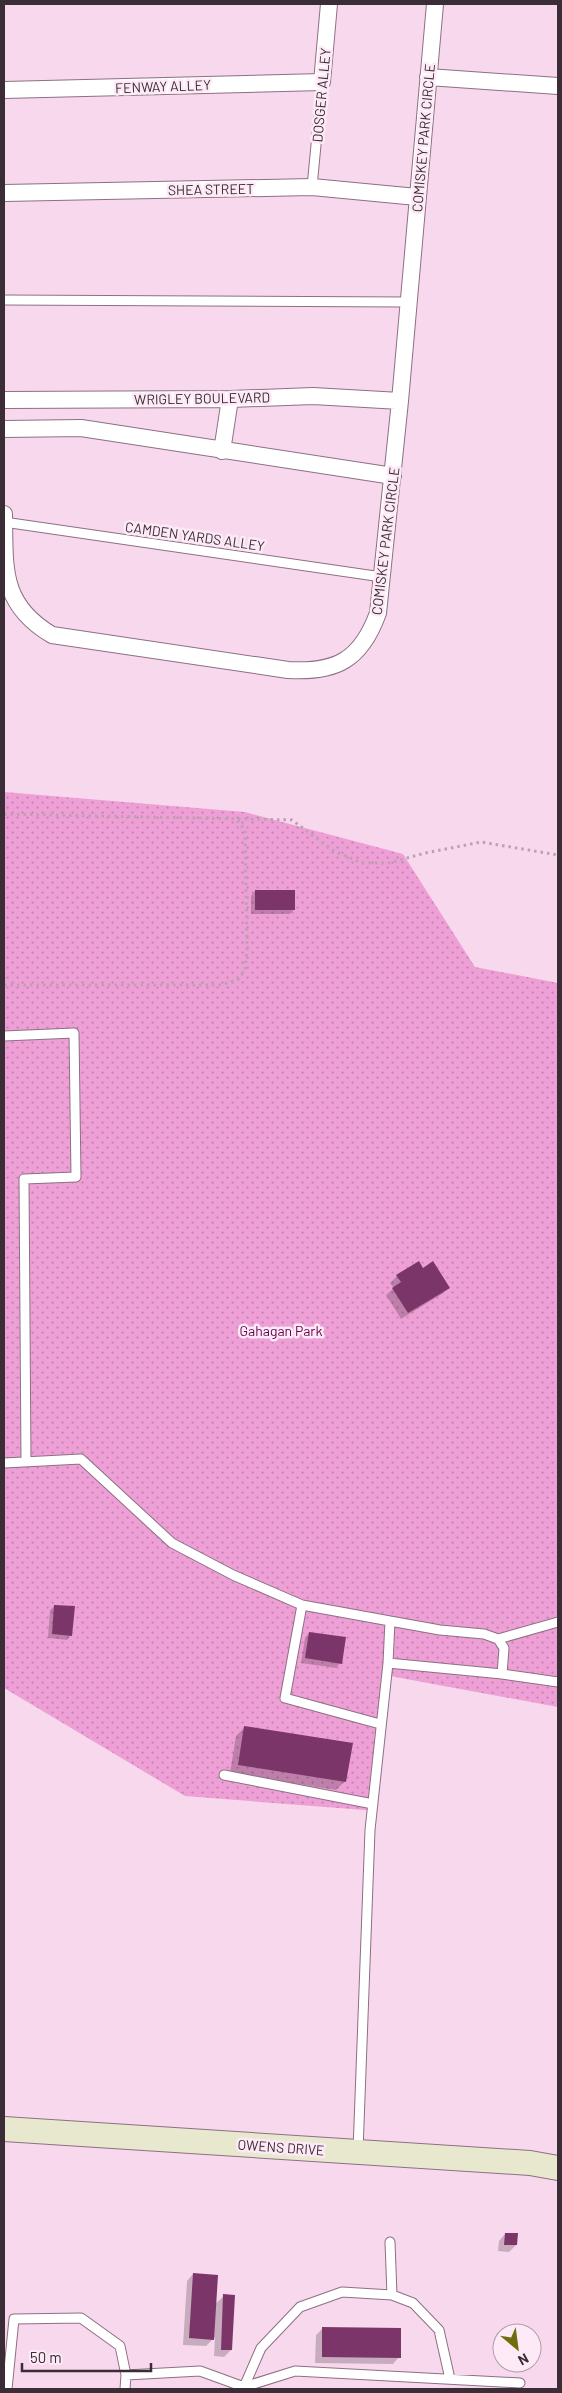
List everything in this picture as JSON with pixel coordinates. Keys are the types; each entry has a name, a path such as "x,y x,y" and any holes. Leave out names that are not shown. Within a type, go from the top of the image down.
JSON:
{"street":[{"name":"DOSGER ALLEY","path":"322,82 329,4"},
{"name":"COMISKEY PARK CIRCLE","path":"4,514 6,579 14,598 26,616 52,635 288,670 331,668 350,659 372,631 378,613 393,476 435,4"},
{"path":"428,78 558,86"},
{"name":"FENWAY ALLEY","path":"4,90 322,82"},
{"name":"SHEA STREET","path":"4,193 312,186 417,196"},
{"name":"WRIGLEY BOULEVARD","path":"4,400 230,399 313,396 400,401"},
{"path":"222,451 230,399"},
{"path":"4,429 81,428 393,476"},
{"name":"OWENS DRIVE","path":"4,2129 530,2163 558,2168"}],"lane":[{"name":"DOSGER ALLEY","path":"312,186 322,82"},
{"path":"4,300 408,302"},
{"name":"CAMDEN YARDS ALLEY","path":"4,522 382,577"},
{"path":"4,1036 74,1033 76,1177 24,1179 26,1462"},
{"path":"4,1463 81,1460 172,1543 233,1575 302,1605 440,1630 484,1634 498,1639 558,1622"},
{"path":"302,1605 285,1698 380,1724"},
{"path":"358,2152 373,1804 380,1724 388,1663 390,1621"},
{"path":"498,1639 504,1648 502,1674"},
{"path":"388,1663 502,1674 558,1682"},
{"path":"224,1775 373,1804"},
{"path":"390,2242 392,2295"},
{"path":"244,2388 261,2348 300,2307 342,2292 392,2295 413,2303 439,2330 450,2379"},
{"path":"7,2389 14,2319 81,2318 120,2346 126,2375 125,2389"},
{"path":"126,2375 200,2371 244,2388 296,2371 520,2383"}],"path":[{"path":"4,814 292,820 334,852 362,863 389,863 425,852 480,842 558,855"},
{"path":"4,985 221,984 239,979 244,969 247,949 245,830 236,819"}],"green space":[{"name":"Gahagan Park","path":"4,792 245,812 403,854 475,967 558,983 558,1707 390,1676 377,1811 185,1796 4,1688"}],"building":[{"path":"255,890 295,890 295,910 255,910"},
{"path":"419,1261 423,1268 433,1261 450,1288 408,1313 392,1288 401,1282 396,1275"},
{"path":"54,1605 75,1606 72,1636 52,1634"},
{"path":"309,1632 346,1637 342,1664 305,1658"},
{"path":"244,1726 353,1743 346,1782 238,1765"},
{"path":"505,2233 518,2233 517,2245 504,2245"},
{"path":"193,2273 218,2275 214,2340 189,2338"},
{"path":"223,2294 235,2295 232,2350 221,2350"},
{"path":"322,2327 401,2328 401,2358 322,2357"}]}
